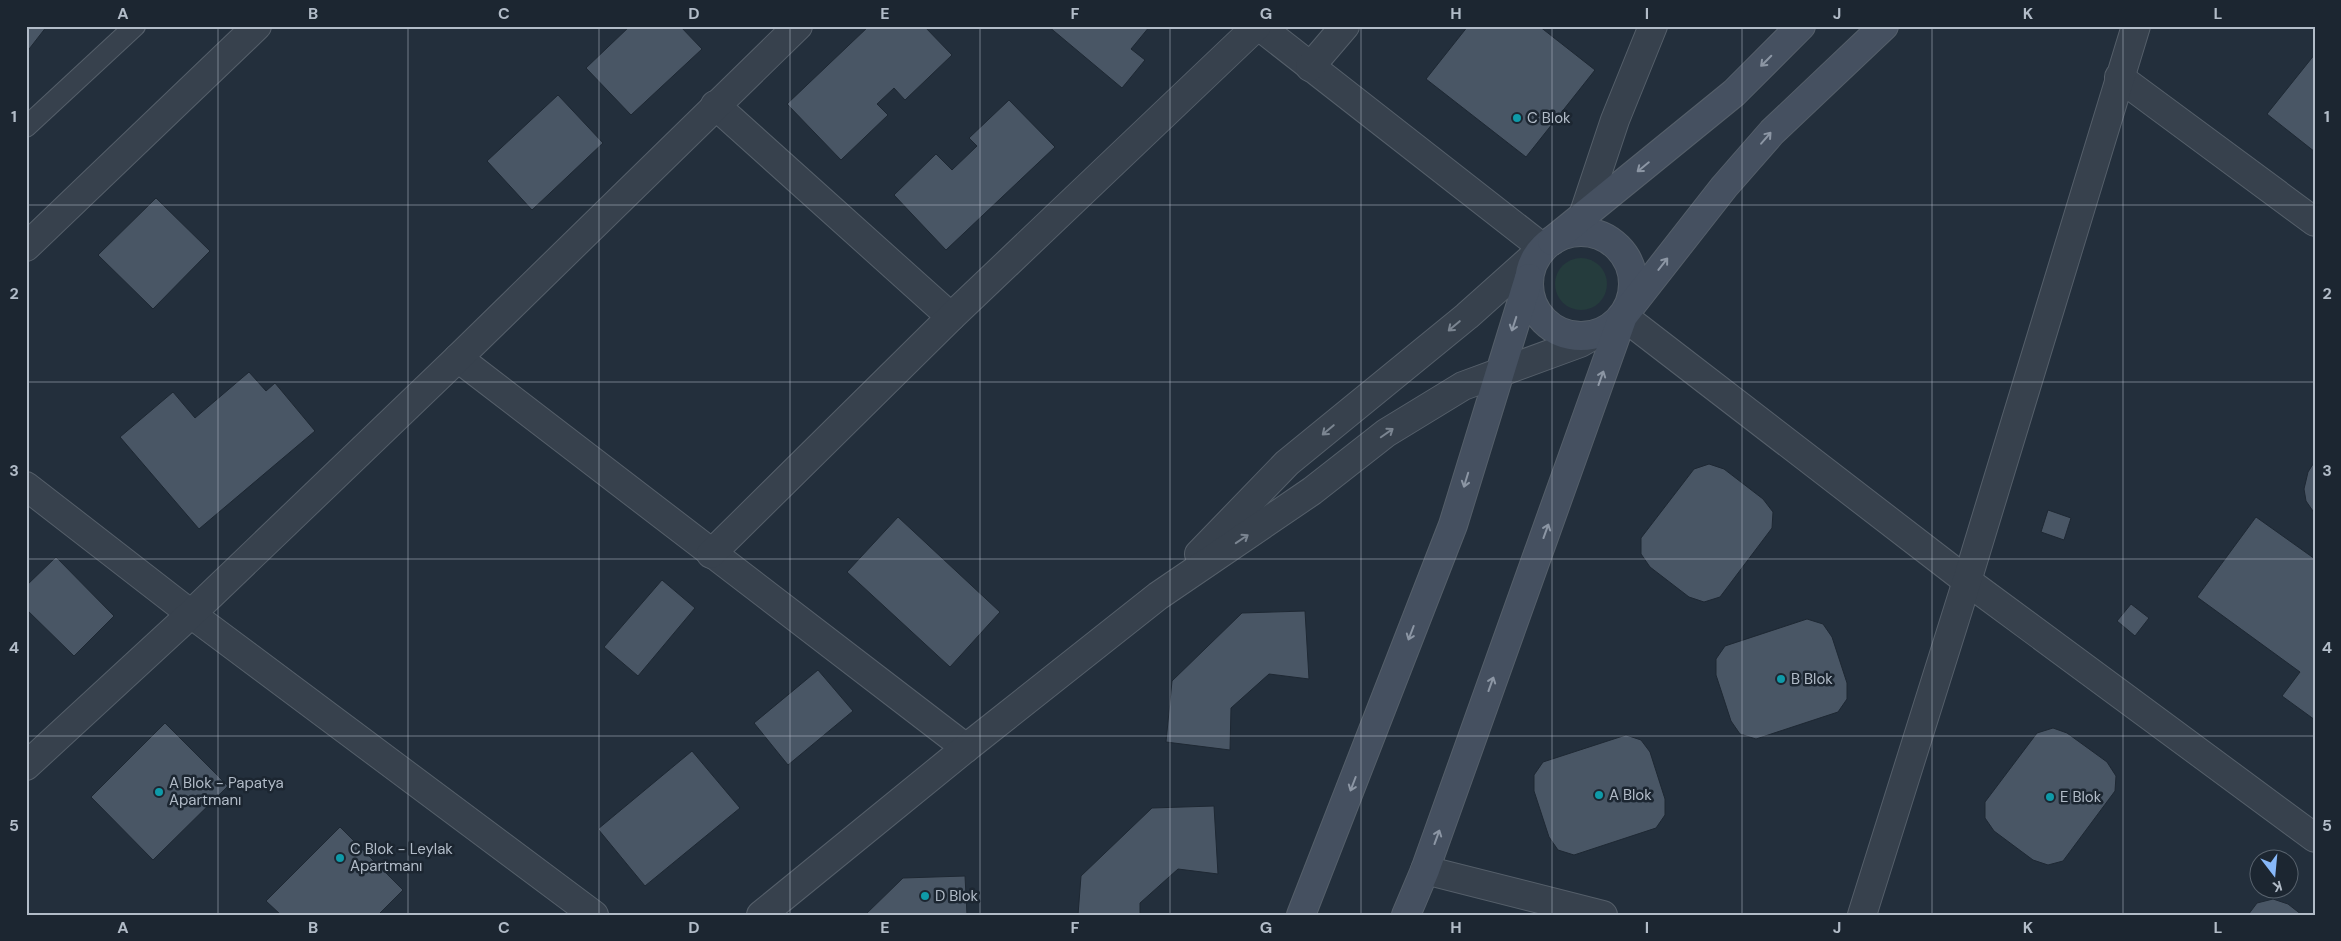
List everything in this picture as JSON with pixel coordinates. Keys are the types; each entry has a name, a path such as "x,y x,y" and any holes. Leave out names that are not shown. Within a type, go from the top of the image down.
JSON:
{"main road":[{"path":"1301,915 1453,525 1498,374 1536,257 1583,216 1734,93 1801,26"},
{"path":"1529,278 1531,301 1536,311 1547,324 1561,333 1572,336 1594,335 1614,324 1724,187 1772,132 1884,26"},
{"path":"1406,915 1424,870 1622,316 1628,307 1634,285 1628,263 1615,245 1606,238 1584,232 1573,233 1548,245"}],"street":[{"path":"26,247 257,26"},
{"path":"26,766 190,614 458,358 798,26"},
{"path":"711,554 951,317 1258,26 1548,245 1467,316 1288,463 1158,596"},
{"path":"1310,67 1345,26"},
{"path":"1583,216 1615,120 1653,26"},
{"path":"1862,915 1967,581 2136,26"},
{"path":"2119,77 2315,222"},
{"path":"715,106 951,317"},
{"path":"1622,316 1967,581 2315,838"},
{"path":"761,915 966,748 1158,596 1312,491 1386,433 1463,386 1498,374 1594,335"},
{"path":"458,358 966,748"},
{"path":"26,486 190,614 594,915"},
{"path":"1424,870 1603,915"}],"lane":[{"path":"26,127 135,26"}],"green space":[{"path":"1576,258 1586,258 1600,265 1607,279 1607,289 1600,303 1586,310 1576,310 1566,306 1559,299 1555,289 1555,279 1559,269 1566,262"}],"building":[{"path":"26,26 47,26 26,53"},
{"path":"630,26 680,26 702,49 631,115 586,68"},
{"path":"869,26 924,26 952,55 905,100 894,88 877,104 888,115 841,160 787,104"},
{"path":"1048,26 1150,26 1131,49 1145,60 1122,88"},
{"name":"C Blok","path":"1468,26 1539,26 1595,70 1526,157 1426,79"},
{"path":"2315,54 2315,152 2267,114"},
{"path":"558,95 603,143 532,210 487,161"},
{"path":"1009,100 1055,147 946,250 894,195 936,154 952,170 977,146 969,138"},
{"path":"156,198 210,251 153,309 98,255"},
{"path":"249,372 266,391 275,383 315,431 199,529 120,437 173,392 195,418"},
{"path":"2315,461 2315,514 2306,501 2304,489 2308,472"},
{"path":"1709,464 1724,469 1763,499 1773,512 1772,528 1720,597 1704,602 1689,597 1650,567 1641,554 1641,538 1694,469"},
{"path":"2048,510 2071,518 2064,540 2041,532"},
{"path":"898,517 1000,612 950,667 847,572"},
{"path":"2256,517 2315,559 2315,720 2282,696 2300,672 2197,597"},
{"path":"56,557 114,616 74,656 26,609 26,586"},
{"path":"662,580 695,608 638,676 604,647"},
{"path":"2131,604 2149,618 2135,636 2117,621"},
{"path":"1305,611 1309,679 1269,674 1231,708 1230,750 1166,742 1172,681 1242,613"},
{"name":"B Blok","path":"1807,619 1823,624 1832,637 1847,683 1847,699 1838,712 1756,739 1740,734 1731,721 1716,675 1716,659 1725,646"},
{"path":"818,670 853,711 788,765 754,723"},
{"name":"A Blok - Papatya Apartmanı","path":"165,723 228,786 153,860 91,797"},
{"name":"E Blok","path":"2053,728 2067,733 2107,762 2116,776 2115,791 2063,861 2048,865 2033,860 1994,831 1985,818 1985,802 2037,733"},
{"name":"A Blok","path":"1626,735 1641,740 1650,752 1665,799 1665,815 1656,828 1574,855 1558,850 1549,837 1534,791 1534,775 1543,762"},
{"path":"692,751 740,808 645,886 598,829"},
{"path":"1214,806 1218,874 1178,869 1140,903 1140,915 1078,915 1081,876 1152,808"},
{"name":"C Blok - Leylak Apartmanı","path":"340,827 403,890 378,915 281,915 266,901"},
{"name":"D Blok","path":"965,876 967,915 865,915 903,878"},
{"path":"2273,899 2288,904 2302,915 2248,915 2257,903"}],"place":[{"name":"C Blok","path":"1517,118"},
{"name":"B Blok","path":"1781,679"},
{"name":"A Blok - Papatya Apartmanı","path":"159,792"},
{"name":"A Blok","path":"1599,795"},
{"name":"E Blok","path":"2050,797"},
{"name":"C Blok - Leylak Apartmanı","path":"340,858"},
{"name":"D Blok","path":"925,896"}]}
